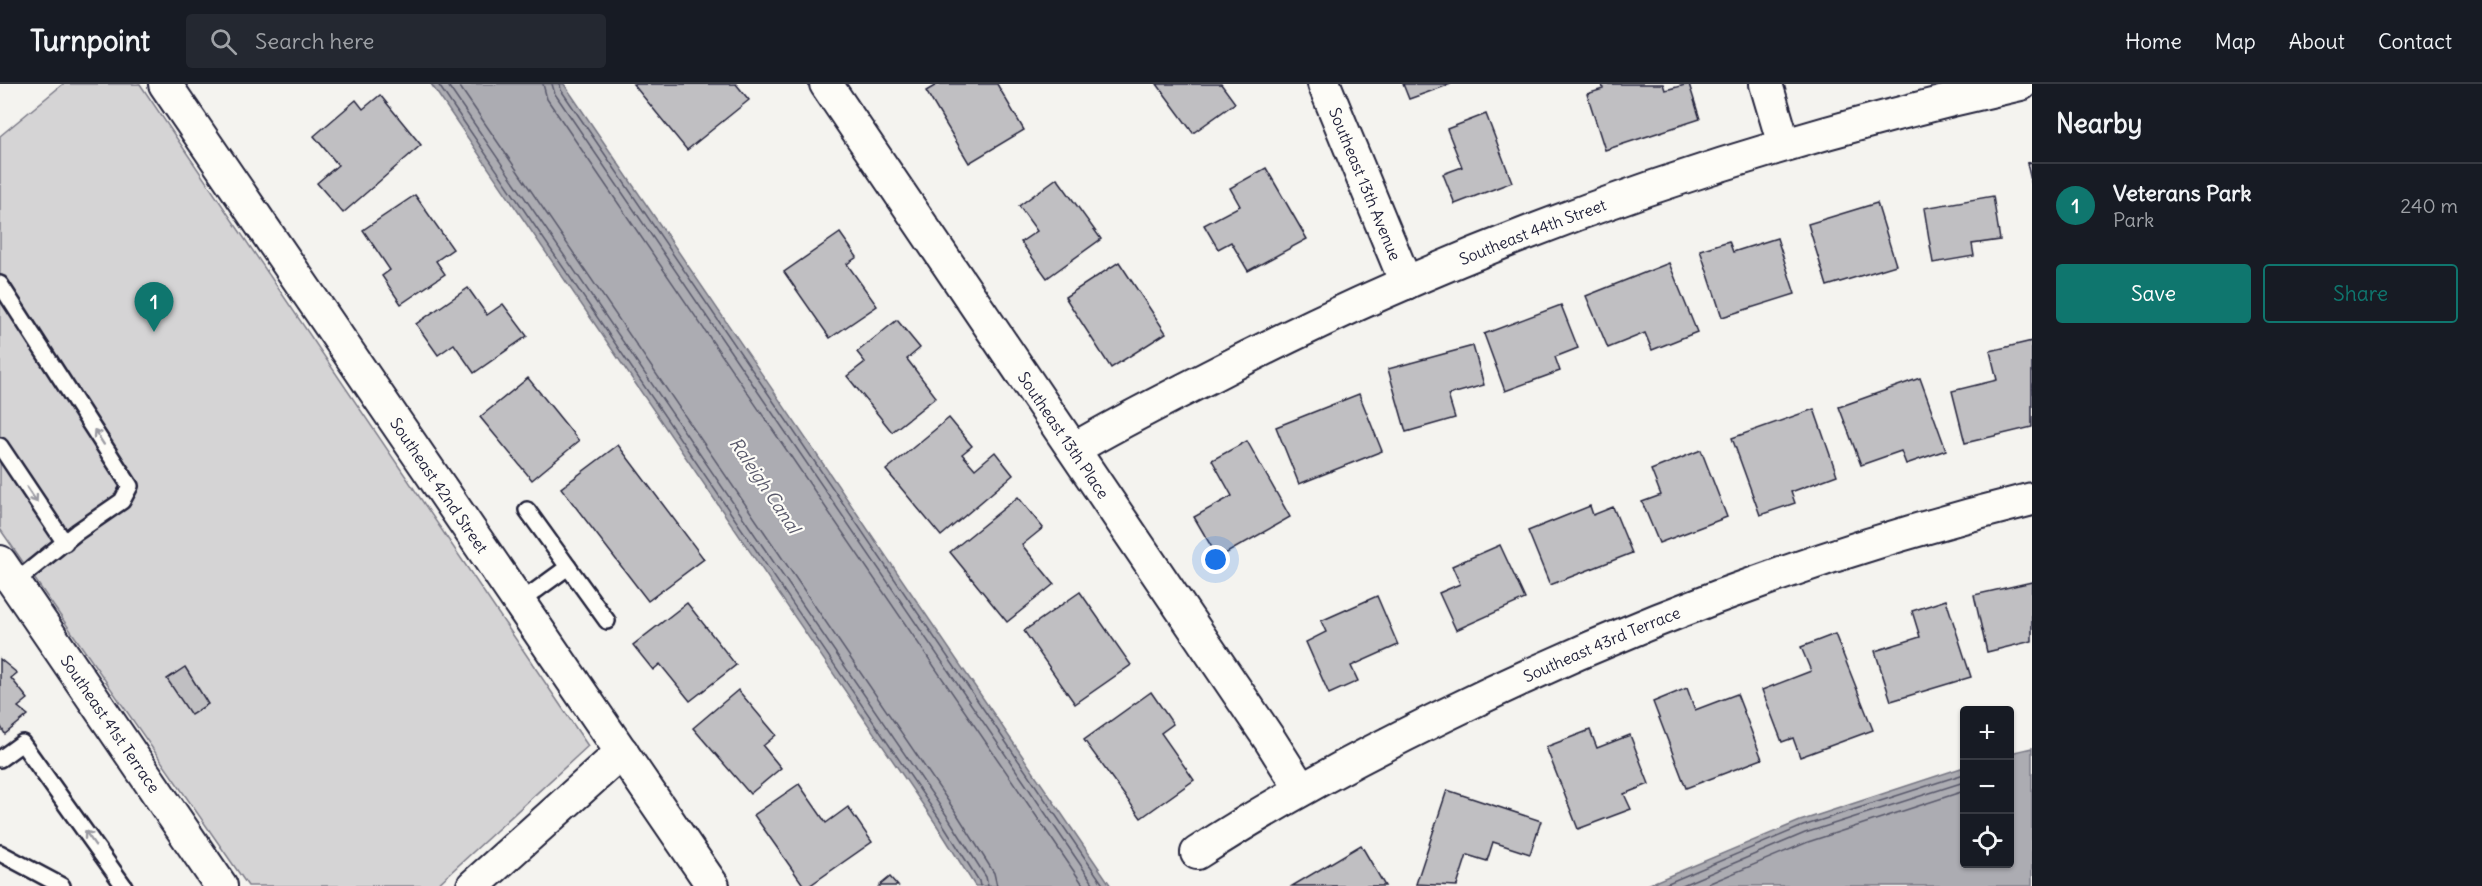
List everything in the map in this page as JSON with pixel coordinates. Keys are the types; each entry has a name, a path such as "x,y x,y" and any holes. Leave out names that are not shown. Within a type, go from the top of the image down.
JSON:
{"street":[{"name":"Southeast 42nd Street","path":"165,84 713,886"},
{"name":"Southeast 13th Place","path":"826,84 1264,730 1300,789"},
{"name":"Southeast 13th Avenue","path":"1324,84 1406,283"},
{"path":"1766,84 1784,145"},
{"name":"Southeast 44th Street","path":"1074,449 1301,329 1406,283 1589,210 1784,145 1859,123 2021,84"},
{"name":"Southeast 43rd Terrace","path":"1197,853 1300,789 1351,761 1490,693 1615,636 1743,586 1873,543 2032,499"},
{"name":"Southeast 41st Terrace","path":"7,572 221,886"},
{"path":"473,886 622,752"}],"lane":[{"path":"0,284 130,486 122,501 64,543 7,572"},
{"path":"0,447 64,543"},
{"path":"527,510 607,621"},
{"path":"520,602 568,567"},
{"path":"0,759 22,742 124,886"},
{"path":"0,854 62,886"}],"shaded area":[{"path":"63,84 140,84 588,746 436,886 248,886 0,529 0,136"}],"water":[{"name":"Raleigh Canal","path":"431,84 564,84 1111,886 975,886 936,824"},
{"path":"2032,748 2032,886 1645,886 1800,821 1960,768 1960,868 2014,868 2014,752"}],"building":[{"path":"633,84 736,84 749,100 687,150"},
{"path":"938,84 997,84 1024,130 969,163 926,91"},
{"path":"1157,84 1221,84 1235,103 1193,133"},
{"path":"1403,84 1451,84 1409,99"},
{"path":"1602,84 1663,84 1665,90 1689,84 1700,119 1605,150 1587,94 1603,89"},
{"path":"380,95 421,145 343,213 317,183 338,165 314,136 356,100 363,109"},
{"path":"1486,114 1512,182 1455,204 1443,174 1462,167 1447,129"},
{"path":"2032,162 2032,185 2027,163"},
{"path":"1266,168 1307,239 1248,271 1231,242 1218,249 1204,225 1240,206 1230,188"},
{"path":"1057,178 1101,239 1047,278 1021,242 1037,231 1019,206"},
{"path":"415,195 453,249 436,261 445,274 401,304 382,276 390,270 363,230"},
{"path":"1993,196 2000,240 1972,244 1974,256 1933,263 1924,208"},
{"path":"1877,203 1896,265 1827,286 1808,224"},
{"path":"840,233 857,257 847,264 877,306 830,338 784,272"},
{"path":"1777,238 1795,294 1722,317 1700,250 1729,241 1733,252"},
{"path":"1119,262 1166,333 1111,368 1065,297"},
{"path":"1669,263 1697,332 1652,350 1645,333 1608,348 1586,296"},
{"path":"468,288 487,315 503,304 527,336 474,373 454,344 438,355 416,324"},
{"path":"1561,305 1578,348 1555,357 1560,371 1505,391 1484,334"},
{"path":"897,320 920,348 907,359 936,397 892,432 847,376 865,362 857,352"},
{"path":"2032,341 2032,427 1965,443 1952,391 1997,380 1990,351"},
{"path":"1473,346 1484,385 1448,395 1455,418 1406,432 1388,369"},
{"path":"528,378 579,441 532,480 480,417"},
{"path":"1920,378 1946,450 1906,464 1901,451 1861,465 1839,407"},
{"path":"1359,394 1382,451 1299,484 1276,427"},
{"path":"1814,409 1837,475 1791,492 1795,503 1760,515 1732,438"},
{"path":"949,418 972,446 962,454 975,469 995,452 1013,475 941,536 886,470"},
{"path":"1247,441 1290,517 1218,558 1194,517 1232,496 1212,460"},
{"path":"618,445 704,559 648,601 561,488"},
{"path":"1701,450 1727,517 1659,543 1642,502 1661,495 1651,470"},
{"path":"1018,497 1043,528 1022,545 1054,584 1007,622 950,552"},
{"path":"1590,506 1593,515 1613,507 1632,553 1550,585 1528,531"},
{"path":"1500,545 1525,599 1456,630 1439,593 1460,584 1452,566"},
{"path":"2032,582 2032,641 1987,652 1974,595"},
{"path":"1080,592 1131,665 1075,704 1024,631"},
{"path":"1377,596 1398,645 1351,666 1358,681 1329,694 1306,642 1326,632 1321,621"},
{"path":"1946,600 1971,677 1891,701 1875,651 1920,637 1912,611"},
{"path":"687,603 736,665 690,701 660,664 653,670 633,645"},
{"path":"1835,634 1873,730 1800,757 1793,738 1782,742 1762,690 1811,671 1801,647"},
{"path":"0,659 17,673 11,678 28,699 18,707 28,715 5,734 0,725"},
{"path":"185,667 208,704 191,715 167,679"},
{"path":"1687,688 1695,710 1737,694 1762,759 1686,788 1653,702"},
{"path":"738,690 776,735 763,746 781,768 750,794 693,728"},
{"path":"1151,692 1173,724 1161,733 1194,780 1141,818 1084,740"},
{"path":"1590,730 1597,748 1630,735 1649,784 1624,794 1631,809 1578,829 1546,747"},
{"path":"799,784 826,823 848,807 872,842 809,886 804,886 754,815"},
{"path":"1447,790 1541,821 1530,854 1493,842 1487,861 1467,855 1457,886 1416,884"},
{"path":"1361,845 1385,886 1292,886"},
{"path":"890,877 898,886 879,886"}],"place":[{"name":"Veterans Park","path":"154,332"}]}
